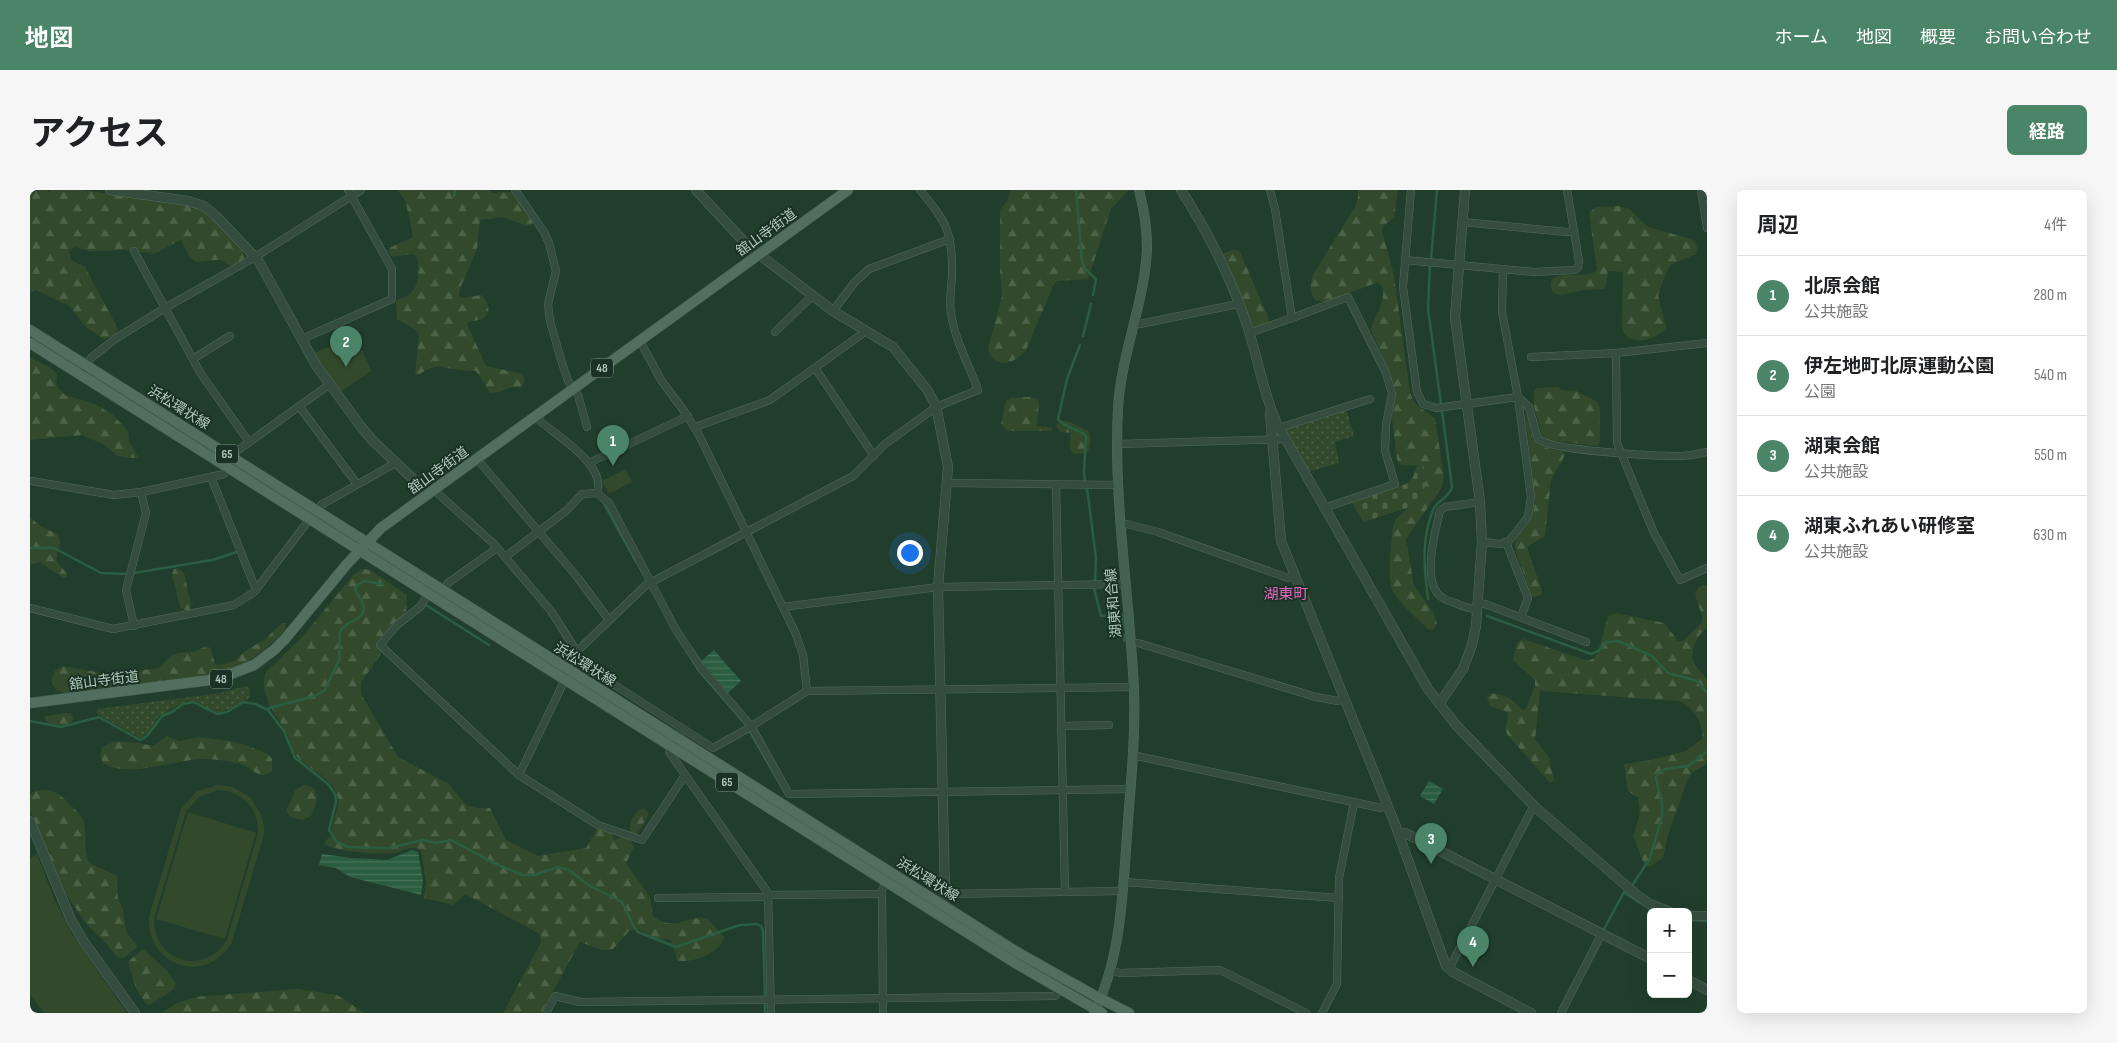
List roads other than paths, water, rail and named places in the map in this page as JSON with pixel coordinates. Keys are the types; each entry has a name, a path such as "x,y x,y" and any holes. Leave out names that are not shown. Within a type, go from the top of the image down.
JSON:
{"main road":[{"name":"舘山寺街道","path":"30,703 206,681 242,671 274,650 381,528 848,190"},
{"name":"湖東和合線","path":"1097,1012 1118,929 1123,887 1132,755 1133,687 1120,525 1118,444 1120,391 1144,276 1147,247 1145,218 1139,190"},
{"name":"浜松環状線","path":"30,330 83,370 228,468 428,594 566,668 943,899 1017,952 1129,1013"},
{"name":"浜松環状線","path":"30,343 83,370 318,510 444,590 479,620 563,679 678,738 886,882 1097,1012"}],"street":[{"path":"110,190 170,194 210,210 255,257 316,365 366,433 395,461 497,548 551,611 574,654 678,738 713,748 806,691 1133,687"},
{"path":"83,370 91,358 115,339 255,257 350,193 361,190"},
{"path":"515,190 550,243 556,271 548,300 548,313 568,381 578,395 587,427"},
{"path":"696,190 748,246 834,311 888,343 897,351 928,391 936,407 947,458 947,483 938,587 943,899 1123,887 1339,898"},
{"path":"519,775 574,654 652,582 853,476 889,441 936,407 978,390 952,320 950,303 952,276 950,239 942,218 920,190"},
{"path":"1182,190 1206,232 1238,304 1249,334 1269,403 1279,428 1418,672 1439,704 1456,725 1535,806 1637,896 1660,908"},
{"path":"1270,190 1275,209 1292,318"},
{"path":"1411,190 1403,294 1419,398 1423,404 1436,408 1518,397"},
{"path":"1439,704 1468,657 1475,632 1482,542 1480,502 1455,317 1465,190"},
{"path":"1405,260 1534,272 1575,270 1578,268 1579,261 1567,190"},
{"path":"1701,190 1707,228"},
{"path":"302,338 392,299 392,269 350,193"},
{"path":"1462,222 1567,232 1574,231"},
{"path":"834,311 854,283 869,269 950,239"},
{"path":"134,251 201,374 249,442"},
{"path":"1482,542 1501,544 1506,542 1528,518 1531,497 1518,397 1502,312 1503,269"},
{"path":"776,332 813,295"},
{"path":"1249,334 1348,297 1386,373 1392,394 1386,425 1385,451 1395,484 1324,508"},
{"path":"1134,323 1140,324 1238,304"},
{"path":"695,427 764,404 862,334 864,329"},
{"path":"193,359 230,336"},
{"path":"640,341 661,380 695,427 796,632 803,655 806,691"},
{"path":"1531,357 1616,353 1707,343"},
{"path":"1616,353 1617,443 1654,532 1680,580 1707,568"},
{"path":"816,368 874,456"},
{"path":"31,481 114,496 224,474 237,451 330,384"},
{"path":"1518,397 1529,407 1536,434 1542,442 1580,449 1682,456 1707,452"},
{"path":"1279,428 1370,399"},
{"path":"1269,403 1280,541 1399,835 1444,963 1449,969 1531,1013"},
{"path":"299,406 357,484"},
{"path":"537,415 541,422 589,463 600,483 597,493"},
{"path":"589,463 688,416"},
{"path":"1118,444 1285,439"},
{"path":"476,459 578,578 609,620"},
{"path":"318,510 322,504 392,465 395,461"},
{"path":"211,477 256,590"},
{"path":"947,483 1118,485"},
{"path":"1056,484 1065,892"},
{"path":"134,626 126,590 146,513 141,492"},
{"path":"505,557 568,509 582,494 597,493 608,503 676,630 702,669 751,726 789,794 1130,789"},
{"path":"1480,502 1445,506 1440,511 1430,553 1433,584 1436,593 1444,599 1470,609 1485,604 1586,642"},
{"path":"30,608 113,630 234,605 256,590 309,520"},
{"path":"1120,525 1127,524 1158,532 1288,578 1294,576"},
{"path":"1506,542 1528,598 1521,617"},
{"path":"444,590 448,583 497,548"},
{"path":"783,608 938,587 1125,584"},
{"path":"428,594 421,606 397,625 380,645 519,775 598,825 642,840 685,774"},
{"path":"1130,643 1138,643 1316,697 1338,701 1344,699"},
{"path":"1061,726 1109,725"},
{"path":"678,738 669,752 768,893 770,1013"},
{"path":"1132,755 1381,808 1387,805"},
{"path":"1322,1013 1337,984 1339,878 1354,802"},
{"path":"1449,969 1530,811 1535,806"},
{"path":"30,821 71,920 84,942 135,1013"},
{"path":"1399,835 1405,833 1647,957"},
{"path":"883,1013 882,890 886,882"},
{"path":"658,898 882,894"},
{"path":"1692,916 1707,916"},
{"path":"1561,1013 1601,935"},
{"path":"1109,970 1120,973 1220,970 1306,1013"},
{"path":"1692,982 1707,990"},
{"path":"546,1013 555,996 580,1002 1055,996 1060,989"}],"waterway":[{"path":"454,196 455,190"},
{"path":"1076,190 1082,261 1085,269 1096,279 1093,295"},
{"path":"1431,259 1437,190"},
{"path":"1430,265 1428,309 1441,404"},
{"path":"1083,336 1091,304"},
{"path":"1080,345 1067,379 1058,419 1086,436 1085,481"},
{"path":"1428,599 1424,554 1429,521 1437,504 1448,494 1452,487 1442,411"},
{"path":"1087,488 1096,558 1095,582"},
{"path":"603,502 636,562"},
{"path":"30,548 54,548 101,573 127,574"},
{"path":"134,573 212,560 237,552"},
{"path":"266,709 315,696 325,690 339,660 340,631 359,617 364,610 362,601 355,590 356,586 364,581 383,584"},
{"path":"1094,588 1101,616 1122,615 1123,629"},
{"path":"426,605 489,645"},
{"path":"1487,616 1591,654 1598,651 1607,642 1618,641 1652,656 1668,673 1697,681 1707,693"},
{"path":"1124,635 1124,641"},
{"path":"686,650 699,671 746,725"},
{"path":"30,721 61,727 99,717 140,740 147,736 162,716 183,704 193,702 217,714 227,712 243,702 255,704 268,710 284,731 295,758 328,784 335,794 336,802 329,830 337,842 348,847 388,848 423,840 436,843 451,840 492,862 522,875 534,875 558,867 569,870 590,886 622,902 638,932 676,947 740,925 757,924 761,926 763,931 765,995"},
{"path":"750,732 781,786"},
{"path":"1632,886 1650,858 1662,816 1662,804 1656,778 1658,773 1665,769 1688,766 1707,752"},
{"path":"1603,931 1624,892 1626,893"},
{"path":"1626,894 1649,908"},
{"path":"1692,920 1707,921"},
{"path":"765,1004 765,1013"}],"place":[{"name":"伊左地町北原運動公園","path":"346,367"},
{"name":"北原会館","path":"613,466"},
{"name":"湖東会館","path":"1431,864"},
{"name":"湖東ふれあい研修室","path":"1473,967"}],"district":[{"name":"湖東町","path":"1286,594"}]}
